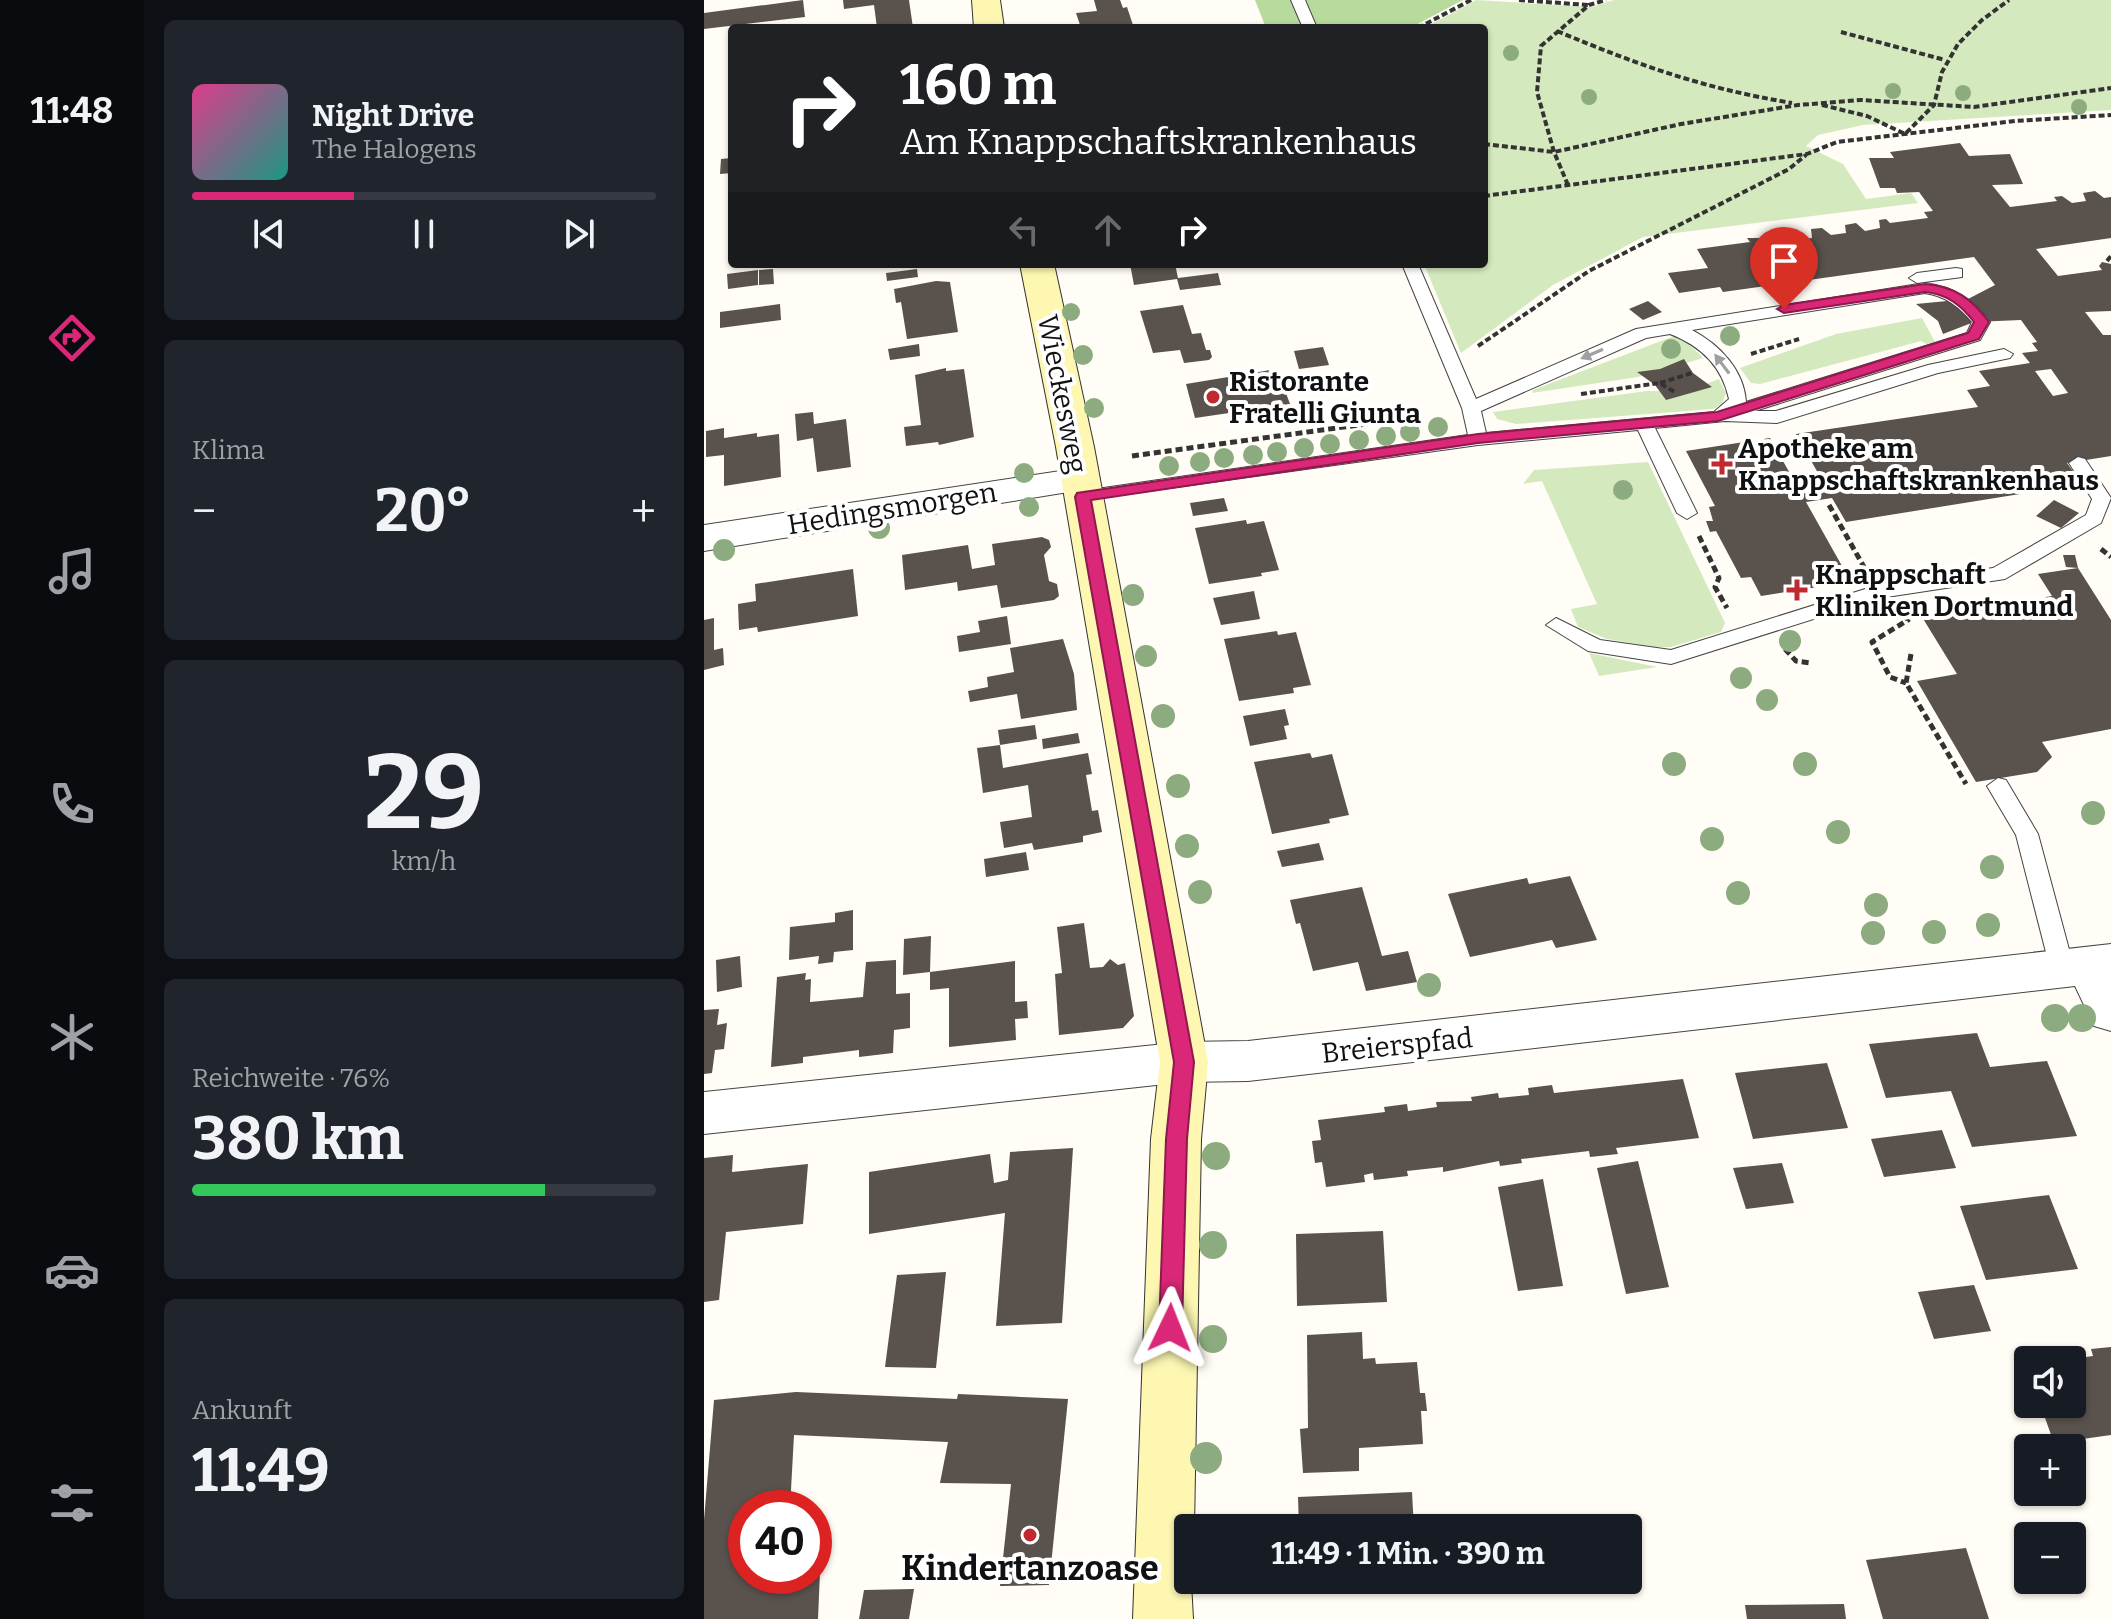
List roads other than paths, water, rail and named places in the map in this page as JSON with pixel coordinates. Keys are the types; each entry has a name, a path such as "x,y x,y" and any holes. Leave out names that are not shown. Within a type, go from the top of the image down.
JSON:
{"street":[{"path":"986,0 989,24"},
{"name":"Wieckesweg","path":"1038,268 1082,488 1184,1062 1176,1139 1163,1619"},
{"name":"Hedingsmorgen","path":"704,538 1082,488"},
{"path":"2088,965 2111,1012"},
{"name":"Breierspfad","path":"704,1113 1184,1062 1263,1060 2088,965"}],"lane":[{"path":"1298,0 1308,24"},
{"path":"1412,268 1471,408 1478,439"},
{"path":"1642,333 1652,322 1694,308 1956,273"},
{"path":"1471,408 1642,333 1668,327 1925,288 1943,290 1968,305 1981,322 1974,336 1718,417"},
{"path":"1668,327 1694,336 1723,364 1736,384 1738,401 1718,417"},
{"path":"1082,488 1478,439 1718,417 1777,417 1934,369 2004,354"},
{"path":"1644,424 1687,513"},
{"path":"1556,625 1595,646 1671,657 1878,592 1998,574 2102,523 2102,499 2078,463"},
{"path":"1998,786 2027,834 2088,965"}],"place":[{"name":"Ristorante Fratelli Giunta","path":"1213,397"},
{"name":"Apotheke am Knappschaftskrankenhaus","path":"1722,464"},
{"name":"Knappschaft Kliniken Dortmund","path":"1797,590"},
{"name":"Kindertanzoase","path":"1030,1535"}]}
